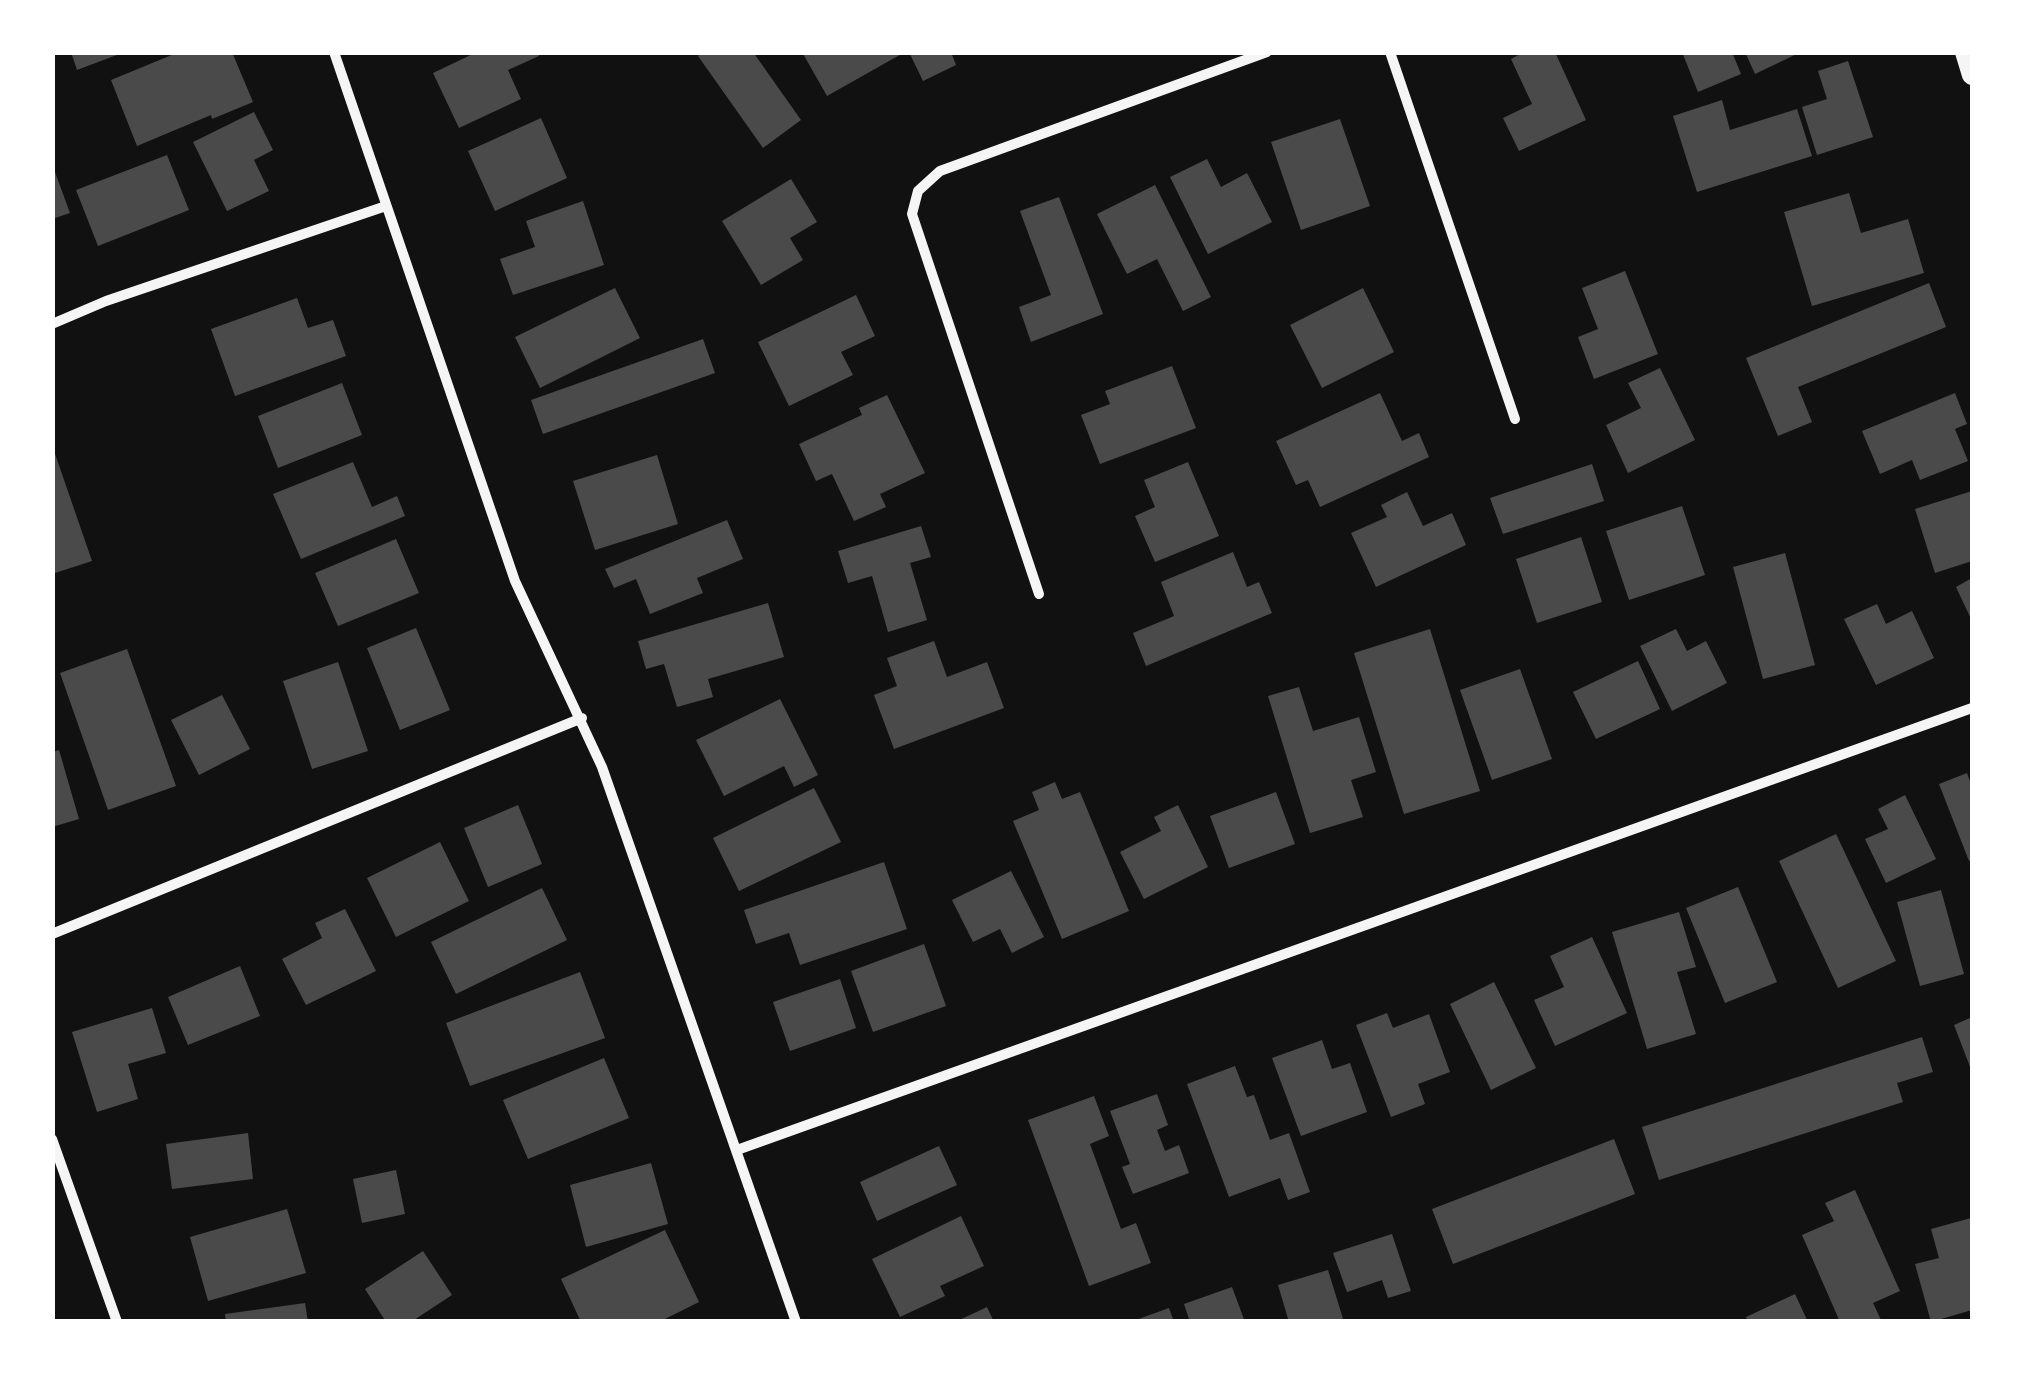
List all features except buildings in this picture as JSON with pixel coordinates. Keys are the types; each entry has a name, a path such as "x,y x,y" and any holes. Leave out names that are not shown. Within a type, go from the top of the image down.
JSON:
{"main road":[{"path":"1965,52 1972,75"}],"street":[{"path":"334,52 515,581 582,718 621,817 796,1322"},
{"path":"1040,594 912,214 918,191 940,171 1268,52"},
{"path":"1390,52 1515,418"},
{"path":"52,324 106,301 386,206"},
{"path":"737,1150 1972,708"},
{"path":"52,934 582,718"},
{"path":"52,1139 117,1322"}]}
